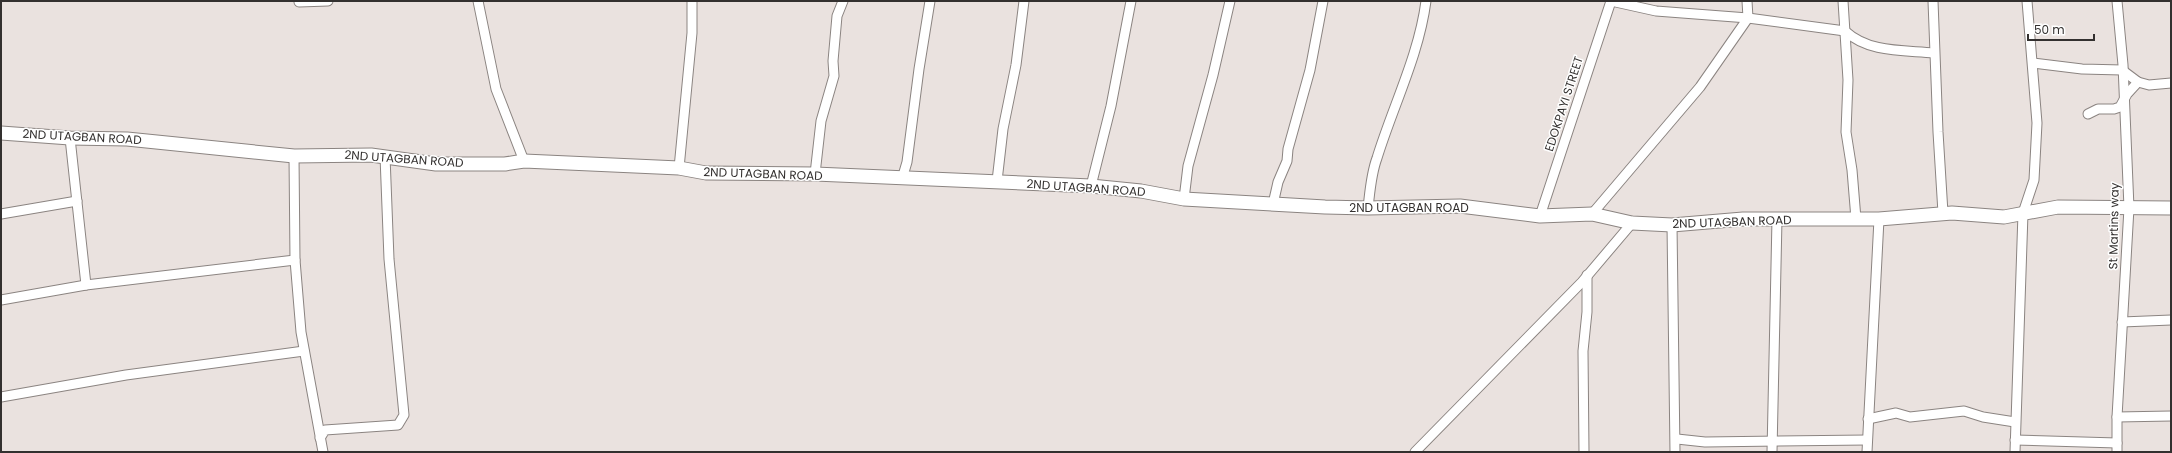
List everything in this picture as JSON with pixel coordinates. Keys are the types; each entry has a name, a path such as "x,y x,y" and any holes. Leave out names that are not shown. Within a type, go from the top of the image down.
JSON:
{"street":[{"path":"299,2 328,1"},
{"path":"478,1 496,89 524,161"},
{"path":"680,168 692,34 692,1"},
{"path":"815,174 821,121 834,76 837,16 843,1"},
{"path":"902,179 907,162 919,69 930,1"},
{"path":"997,181 1003,129 1016,66 1024,1"},
{"path":"1091,186 1111,106 1131,1"},
{"path":"1184,199 1188,166 1213,74 1230,1"},
{"path":"1273,204 1278,182 1287,161 1288,149 1310,70 1323,1"},
{"path":"1368,208 1377,158 1395,110 1424,19 1426,1"},
{"path":"1611,1 1656,11 1748,18 1845,31 1855,40 1872,46 1934,53"},
{"name":"EDOKPAYI STREET","path":"1540,216 1611,1"},
{"path":"1592,214 1700,87 1748,18 1747,1"},
{"path":"1843,1 1848,80 1846,132 1852,170 1856,219"},
{"path":"1933,1 1934,53 1943,214"},
{"path":"2015,452 2023,213 2034,173 2037,123 2034,63 2027,1"},
{"name":"St Martins way","path":"2117,1 2124,100 2129,208 2117,416 2117,447"},
{"path":"2034,63 2082,69 2122,70 2138,82 2149,84 2171,84"},
{"path":"2088,114 2098,109 2114,109 2120,107 2138,82"},
{"name":"2ND UTAGBAN ROAD","path":"1,133 70,138 127,139 294,156 385,156 436,164 505,164 524,161 680,168 706,173 815,174 902,179 997,181 1091,186 1141,191 1184,199 1273,204 1368,208 1460,206 1540,216 1592,214 1632,223 1672,225 1743,219 1879,219 1943,214 2004,217 2058,207 2171,208"},
{"path":"70,138 86,285"},
{"path":"294,156 295,260 304,351 323,452"},
{"path":"320,438 325,430 398,425 404,415 389,258 385,156"},
{"path":"1,214 77,200"},
{"path":"1772,452 1776,219"},
{"path":"1867,452 1879,219"},
{"path":"1415,452 1587,276 1632,223"},
{"path":"1672,225 1675,452"},
{"path":"1,300 86,285 295,260"},
{"path":"1584,452 1583,351 1587,312 1587,276"},
{"path":"2122,322 2171,320"},
{"path":"1,397 126,376 304,351"},
{"path":"1868,420 1896,413 1910,416 1964,411 1983,417 2015,422"},
{"path":"2117,416 2171,416"},
{"path":"1677,438 1705,442 1867,440"},
{"path":"2015,440 2117,447"}]}
